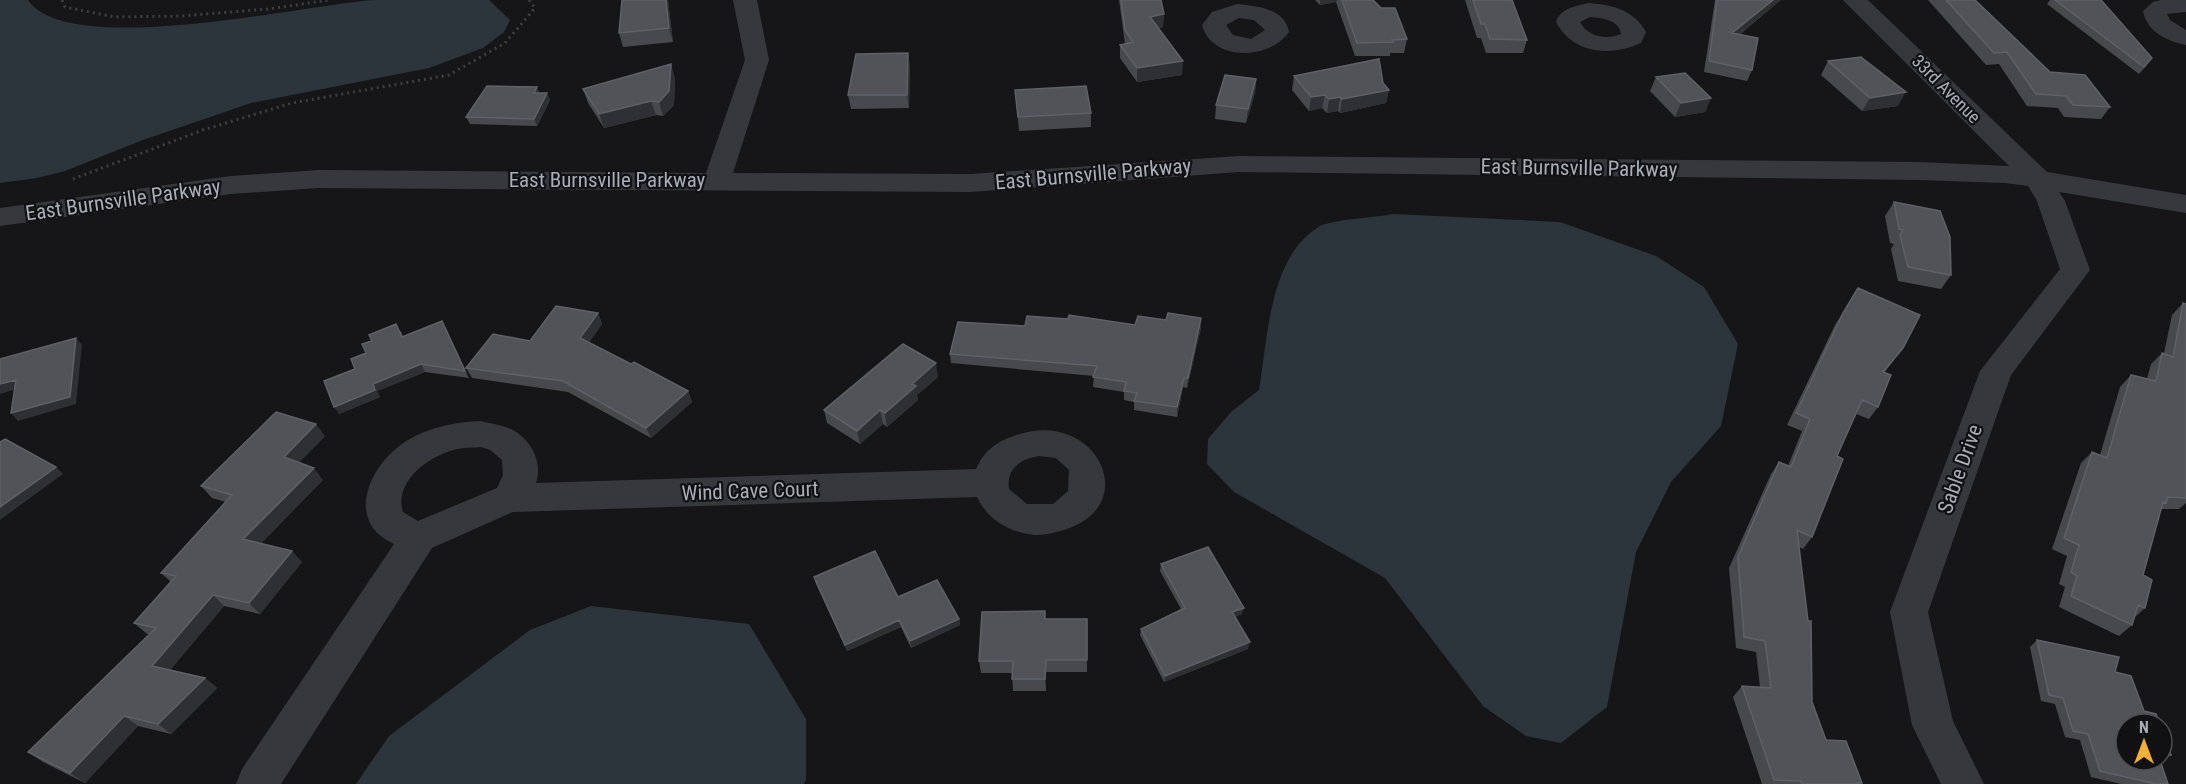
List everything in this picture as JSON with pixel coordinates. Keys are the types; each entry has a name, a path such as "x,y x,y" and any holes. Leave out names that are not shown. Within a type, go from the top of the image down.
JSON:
{"street":[{"path":"717,181 757,60 745,0"},
{"name":"33rd Avenue","path":"1855,0 2037,178"},
{"path":"2175,3 2155,11 2155,18 2162,26 2186,38"},
{"name":"East Burnsville Parkway","path":"0,217 210,188 281,181 363,178 971,183 1068,177 1163,167 1239,164 1919,171 2005,174 2186,204"},
{"name":"Sable Drive","path":"1963,784 1933,725 1909,612 1996,371 2075,270 2051,201 2037,178"},
{"path":"257,784 419,537 397,530 384,515 383,495 392,474 412,455 437,441 464,434 490,434 509,443 520,458 520,477 510,498"},
{"name":"Wind Cave Court","path":"419,537 510,498 990,483"}],"path":[{"path":"62,0 65,7 115,16 192,15 268,9 330,0"},
{"path":"64,182 203,130 291,103 448,75 505,42 535,8 529,0"}],"shaded area":[{"path":"0,0 28,0 52,17 90,26 137,27 191,24 375,0 489,0 510,20 504,32 483,48 429,68 251,103 143,140 65,171 37,178 0,183"},
{"path":"1393,214 1560,222 1656,256 1704,287 1738,344 1721,426 1671,482 1636,552 1607,707 1561,743 1526,736 1483,706 1385,578 1234,492 1207,464 1208,439 1231,412 1259,390 1274,299 1290,257 1303,239 1326,224"},
{"path":"591,606 749,624 806,719 806,779 804,784 356,784 389,736 530,630"}],"building":[{"path":"622,0 666,0 669,28 619,33"},
{"path":"1121,0 1161,0 1164,14 1150,17 1183,61 1137,68 1120,45 1133,42 1125,30"},
{"path":"1342,0 1373,0 1381,8 1395,8 1407,39 1392,40 1393,42 1357,43"},
{"path":"1473,0 1512,0 1527,40 1490,39 1485,24 1481,24"},
{"path":"1717,0 1773,0 1732,33 1758,38 1752,70 1709,61"},
{"path":"1946,0 1975,0 2050,72 2085,75 2110,107 2073,105 2066,96 2036,94 2007,52 1994,53"},
{"path":"2055,0 2101,0 2152,58 2144,67"},
{"path":"908,53 907,95 848,95 856,54"},
{"path":"1861,57 1906,92 1870,98 1828,61"},
{"path":"1379,59 1383,83 1389,90 1342,99 1340,97 1329,99 1325,95 1311,97 1294,76"},
{"path":"671,64 669,91 659,102 651,101 599,114 583,89"},
{"path":"1685,73 1711,98 1681,103 1656,77"},
{"path":"1225,75 1256,79 1248,109 1216,105"},
{"path":"487,86 537,87 534,93 547,93 534,119 466,117"},
{"path":"1086,86 1091,113 1018,117 1015,90"},
{"path":"1894,202 1940,211 1950,237 1951,275 1908,267 1900,235 1903,230 1899,229"},
{"path":"1858,288 1920,315 1903,348 1883,372 1891,375 1878,407 1862,400 1837,456 1843,459 1812,537 1797,530 1808,621 1811,621 1812,702 1826,740 1846,741 1862,783 1802,784 1801,781 1774,780 1742,686 1771,688 1765,641 1744,637 1738,557 1779,462 1791,467 1810,419 1796,413 1843,313"},
{"path":"2183,303 2186,304 2186,498 2168,497 2166,503 2163,502 2143,575 2152,580 2145,608 2138,605 2132,625 2071,596 2077,576 2071,572 2079,545 2064,538 2092,452 2107,458 2131,375 2156,381 2162,353 2173,357"},
{"path":"556,306 598,313 580,338 631,364 634,362 688,391 646,428 563,381 466,368 493,334 530,341"},
{"path":"1168,313 1201,318 1188,378 1184,378 1177,407 1134,401 1137,393 1124,391 1126,382 1093,377 1097,366 950,354 958,322 1025,326 1027,316 1068,319 1069,315 1135,325 1138,316 1166,320"},
{"path":"442,321 465,371 421,364 373,384 375,390 334,407 324,381 355,369 351,359 366,353 362,344 372,341 369,335 396,324 402,337"},
{"path":"76,338 70,397 11,413 16,380 0,384 0,359"},
{"path":"903,344 936,363 912,384 916,386 885,413 880,410 857,431 824,410"},
{"path":"276,412 316,424 284,457 314,468 243,539 292,551 249,603 213,595 152,666 205,678 158,724 124,716 70,773 28,752 156,628 134,623 176,576 161,573 232,495 201,486"},
{"path":"5,439 56,467 0,507 0,442"},
{"path":"1208,547 1244,608 1232,612 1250,642 1165,676 1141,629 1185,608 1161,564"},
{"path":"875,551 898,597 937,580 959,619 910,641 899,620 845,645 814,577"},
{"path":"1045,611 1045,619 1087,619 1087,660 1046,660 1045,679 1012,679 1013,661 979,661 982,612"},
{"path":"2037,640 2119,657 2115,672 2131,676 2144,711 2148,712 2114,712 2114,772 2164,772 2168,784 2156,784 2100,771 2088,734 2073,731 2063,698 2049,695"}]}
